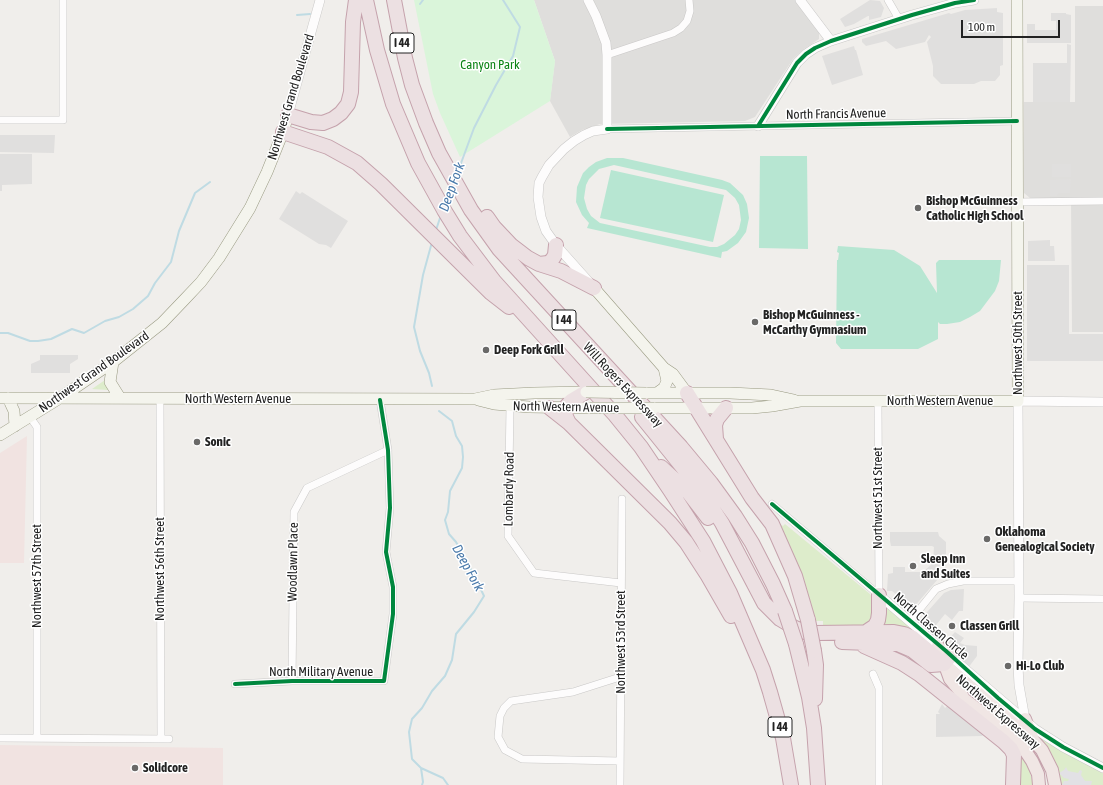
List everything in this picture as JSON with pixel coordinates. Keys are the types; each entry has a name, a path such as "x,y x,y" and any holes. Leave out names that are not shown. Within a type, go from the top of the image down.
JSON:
{"highway":[{"path":"288,115 311,122 323,123 333,120 348,104 351,92 353,22 356,0"},
{"name":"Will Rogers Expressway","path":"366,0 377,50 390,96 407,140 427,181 460,236 494,281 615,415 641,447 703,541 733,600 763,670 783,738 791,785"},
{"name":"Will Rogers Expressway","path":"394,0 405,58 412,85 426,123 499,249 681,447 711,483 752,543 768,573 785,611 796,644 808,690 814,728 818,785"},
{"path":"283,132 328,147 357,163 369,172 491,293 540,331"},
{"path":"475,208 511,245 521,253 539,264 561,271 594,288"},
{"path":"539,264 548,263 552,260 555,255 556,245"},
{"path":"603,363 654,433 688,474 707,500 722,523 764,604 780,619 804,632 826,634 894,632 913,638 947,660"},
{"path":"687,393 777,534 795,576 808,620 816,665 814,728"},
{"path":"569,424 566,418 565,408 580,394"},
{"path":"550,408 569,424 653,505 686,542 708,576 763,670"},
{"path":"716,439 715,425 717,419 726,408"},
{"path":"641,447 688,492 699,505 714,526 727,549 753,601 769,622 784,632 801,639 820,642 898,644 912,650 930,665 947,660"},
{"path":"866,632 875,626 878,620 879,595"},
{"path":"850,642 868,647 906,665 925,678 1004,742 1011,749 1014,755 1013,785"},
{"path":"888,644 964,699"},
{"name":"Northwest Expressway","path":"938,646 947,660 1042,750 1052,770 1055,785"},
{"name":"Northwest Expressway","path":"947,660 950,679 964,699 1013,737 1022,746 1032,761 1038,774 1039,785"},
{"path":"1025,719 1033,740"}],"main road":[{"name":"Northwest 50th Street","path":"1017,0 1018,401"},
{"name":"Northwest Grand Boulevard","path":"0,435 60,398 113,362 173,312 201,282 228,245 250,208 268,172 288,115"},
{"path":"594,288 687,393"},
{"path":"113,362 110,382 120,398"},
{"path":"652,393 664,388 667,382 668,371"},
{"path":"658,407 669,399 674,387 668,371"},
{"name":"North Western Avenue","path":"4,398 380,400 476,399 500,395 534,393 730,393 772,395 800,401"},
{"path":"4,398 14,411 15,426"},
{"name":"North Western Avenue","path":"476,399 494,404 510,406 550,408 726,408 772,406 800,401 1018,401"}],"street":[{"path":"0,120 63,120 62,0"},
{"name":"Northwest Grand Boulevard","path":"288,115 320,0"},
{"path":"588,0 602,31 607,55 607,129 593,131 574,141 554,160 542,177 538,189 539,210 546,231 556,245 594,288"},
{"path":"607,55 673,33 681,28 687,21 690,11 689,0"},
{"path":"800,0 831,41"},
{"path":"888,0 899,19"},
{"path":"758,126 797,63 811,51 831,41 899,19 936,8 974,0"},
{"name":"North Francis Avenue","path":"607,129 1017,120"},
{"path":"1017,202 1103,201"},
{"name":"Northwest 56th Street","path":"160,399 160,739"},
{"path":"380,400 388,450"},
{"name":"Northwest 51st Street","path":"878,401 879,595"},
{"name":"North Western Avenue","path":"1018,401 1103,402"},
{"name":"Northwest 50th Street","path":"1018,401 1019,685 1025,719"},
{"name":"Lombardy Road","path":"510,406 508,536 534,573 621,583"},
{"name":"Northwest 57th Street","path":"30,417 36,427 37,738"},
{"name":"Woodlawn Place","path":"292,681 294,512 307,488 388,450"},
{"name":"North Military Avenue","path":"235,684 292,681 384,681 393,614 393,587 386,552 390,508 388,450"},
{"name":"Northwest 53rd Street","path":"620,785 622,499"},
{"name":"North Classen Circle","path":"772,504 938,646"},
{"path":"910,622 936,589 948,584 963,581 1019,581"},
{"path":"1019,598 1103,599"},
{"name":"North Classen Circle","path":"947,660 1044,735 1103,768"},
{"path":"873,674 879,688 879,785"},
{"path":"620,677 573,692 511,701 504,708 500,716 498,737 505,750 522,759 620,761"},
{"name":"Northwest 50th Street","path":"998,698 1010,703 1015,700 1019,685"},
{"path":"0,738 169,739"}],"shaded area":[{"path":"534,0 795,0 819,31 819,39 804,49 793,59 755,117 745,121 600,124 582,130 570,137 550,101 555,61"},
{"path":"870,0 880,1 884,8 881,17 869,20 868,16 845,27 840,19"},
{"path":"1075,6 1103,6 1103,332 1072,332 1071,198 1030,198 1024,193 1024,102 1075,102"},
{"path":"997,8 997,12 1003,13 1003,65 1000,66 1000,75 995,81 981,81 974,84 941,84 933,76 933,66 927,42 931,37 929,35 925,42 896,49 886,41 866,46 862,42 862,39 949,13 951,14 965,10"},
{"path":"1051,13 1066,13 1071,15 1071,43 1027,43 1027,24 1035,24 1035,30 1056,30 1056,21 1051,21"},
{"path":"1067,44 1071,45 1070,102 1033,102 1033,63 1067,63"},
{"path":"854,46 863,75 832,85 822,56"},
{"path":"0,135 55,135 54,153 0,152"},
{"path":"0,154 32,154 32,184 2,185 2,191 0,191"},
{"path":"1052,164 1071,164 1071,177 1052,177"},
{"path":"1071,179 1070,193 1059,193 1057,196 1050,196 1050,180"},
{"path":"296,191 300,194 302,192 348,221 331,248 326,245 319,244 279,219"},
{"path":"1050,240 1050,246 1054,246 1055,261 1028,261 1028,241"},
{"path":"1027,265 1069,265 1069,334 1103,334 1103,361 1027,361"},
{"path":"40,355 78,355 78,359 70,364 70,373 31,373 31,364 40,360"},
{"path":"27,436 24,563 0,563 0,453"},
{"path":"890,532 938,532 939,536 946,542 946,566 940,565 939,567 944,572 913,608 909,605 905,609 900,605 903,600 892,591 887,591 888,574 893,573 893,567 905,567 905,572 923,572 933,563 934,547 891,546"},
{"path":"964,589 963,611 959,611 952,620 945,614 932,630 947,641 955,632 964,638 960,643 977,646 977,656 968,668 921,626 920,620 944,593 951,590"},
{"path":"950,703 985,733 982,736 936,737 936,714 940,714 938,712 942,704 945,708"},
{"path":"0,745 223,748 223,785 0,785"},
{"path":"1066,767 1068,771 1078,773 1080,770 1082,771 1081,775 1085,781 1092,781 1091,785 1062,785 1064,781 1068,781 1069,779 1064,778 1059,773"}],"green space":[{"name":"Canyon Park","path":"414,0 534,0 555,61 550,101 460,157 433,94"},
{"path":"760,156 807,156 808,249 759,248"},
{"path":"607,158 623,158 730,183 743,195 747,204 749,218 746,232 738,243 727,251 722,252 721,258 587,228 589,223 582,215 576,202 577,187 583,173 596,162","holes":["614,165 726,190 735,198 739,205 741,220 739,229 735,235 724,244 717,247 710,247 600,223 591,216 584,198 586,185 589,179 599,169"]},
{"path":"611,170 724,195 713,242 600,218"},
{"path":"838,246 894,250 920,266 937,293 936,263 939,260 1001,260 999,281 995,291 980,311 960,322 940,324 938,322 938,339 918,349 841,349 836,343"},
{"path":"105,380 109,390 92,389"},
{"path":"768,515 783,526 785,524 870,594 874,601 871,625 823,629 823,621 812,621"},
{"path":"886,607 935,646 879,628"},
{"path":"1032,730 1062,751 1103,772 1103,785 1058,785"},
{"path":"1019,751 1030,772 1033,785 1019,785"}],"waterway":[{"path":"420,4 423,0"},
{"name":"Deep Fork","path":"457,174 474,128 513,56 520,27 503,0"},
{"path":"297,15 310,14"},
{"path":"0,333 8,333 30,341 51,339 72,329 84,333 105,321 119,317 133,309 148,296 155,283 171,262 179,231 195,193 210,182"},
{"name":"Deep Fork","path":"446,202 452,187"},
{"name":"Deep Fork","path":"436,230 441,215"},
{"name":"Deep Fork","path":"432,242 423,275 414,327 420,351 429,373 432,386"},
{"name":"Deep Fork","path":"422,785 421,768 412,759 409,732 412,719 422,708 432,691 445,676 452,660 456,634 474,612 484,596 456,542 449,534 445,520 448,512 450,491 462,468 463,457 462,446 456,436 452,421 439,411"},
{"path":"421,768 443,778 448,785"}],"cycle path":[{"path":"758,126 797,63 815,48 831,41 912,15 955,3 974,0"},
{"path":"607,129 1017,121"},
{"path":"235,684 292,681 384,681 393,614 393,587 386,552 390,508 388,450 380,400"},
{"path":"772,504 946,651 1035,729 1063,747 1103,768"}],"place":[{"name":"Bishop McGuinness Catholic High School","path":"918,208"},
{"name":"Bishop McGuinness - McCarthy Gymnasium","path":"755,322"},
{"name":"Deep Fork Grill","path":"486,350"},
{"name":"Sonic","path":"197,442"},
{"name":"Oklahoma Genealogical Society","path":"987,539"},
{"name":"Sleep Inn and Suites","path":"913,566"},
{"name":"Classen Grill","path":"952,626"},
{"name":"Hi-Lo Club","path":"1008,666"},
{"name":"Solidcore","path":"135,768"}]}
